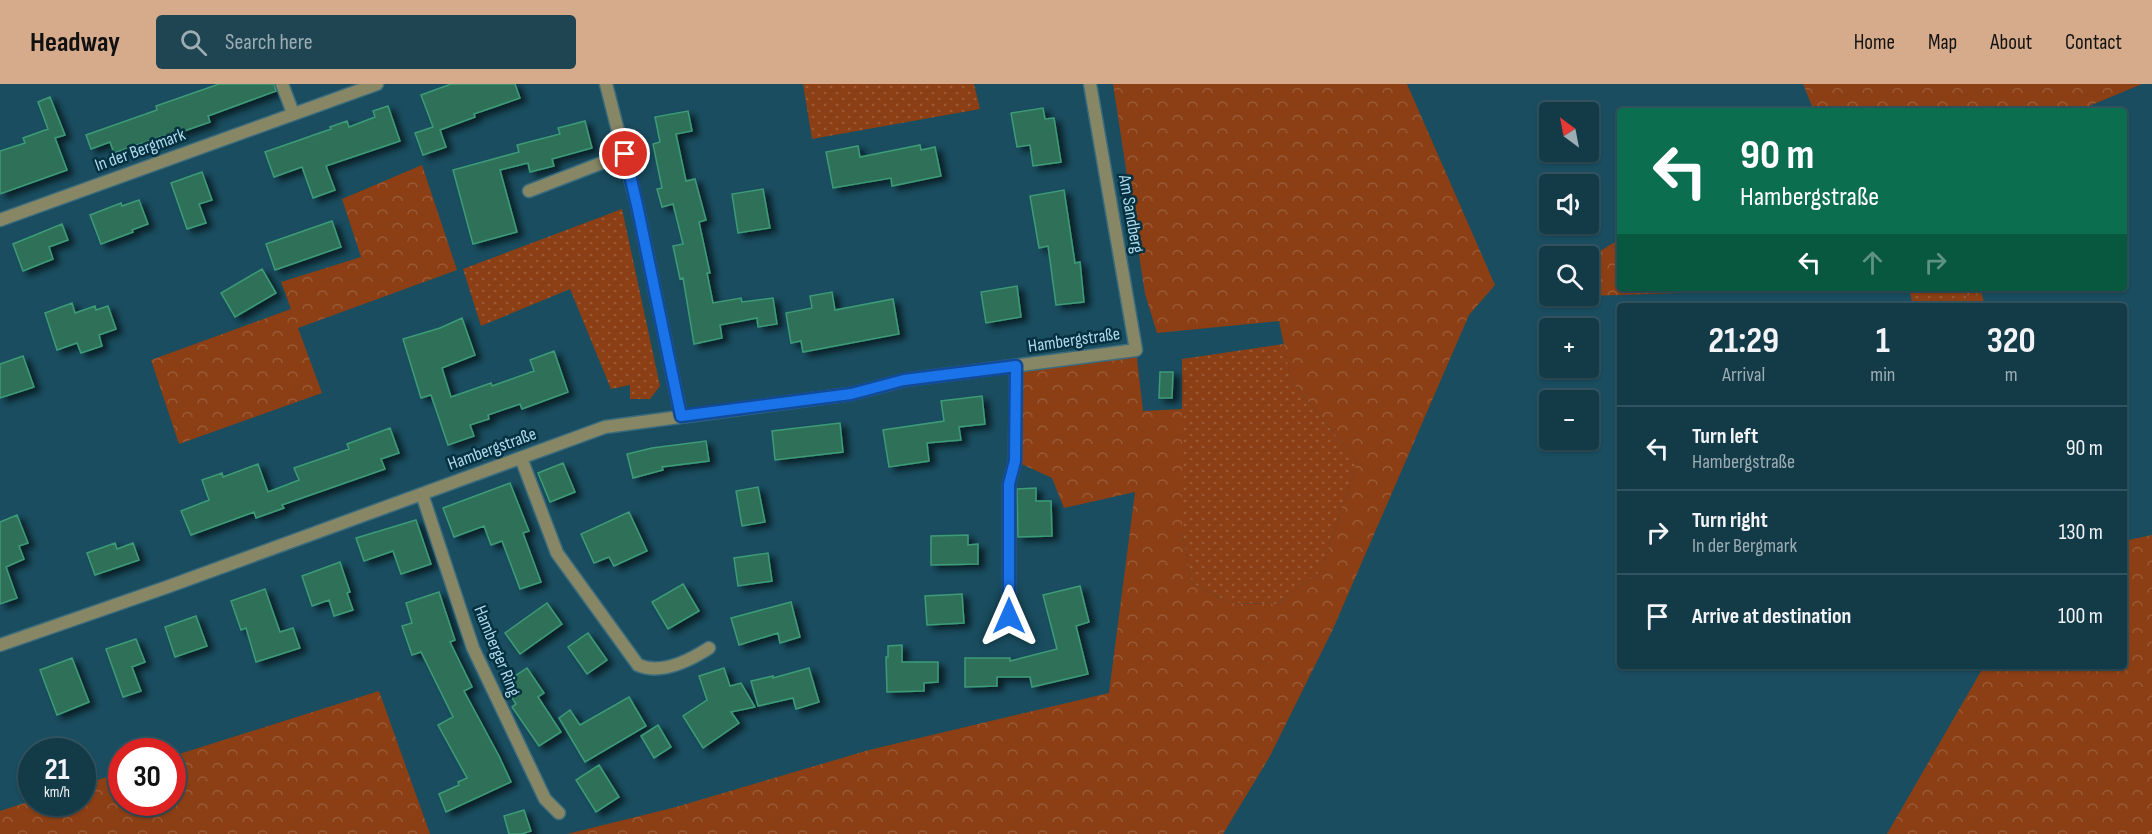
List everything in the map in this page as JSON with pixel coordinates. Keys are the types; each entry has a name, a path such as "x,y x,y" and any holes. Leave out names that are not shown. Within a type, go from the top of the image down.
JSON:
{"street":[{"path":"282,84 292,113"},
{"name":"In der Bergmark","path":"0,220 377,84"},
{"path":"606,84 637,205 681,416"},
{"name":"Am Sandberg","path":"1089,84 1136,350"},
{"path":"529,191 625,154"},
{"name":"Hambergstraße","path":"0,645 605,428 851,394 904,380 1136,350"},
{"name":"Hambergstraße","path":"1009,616 1009,484 1015,461 1016,366"},
{"path":"521,458 557,553 638,665 649,670 689,661 709,648"},
{"name":"Hamberger Ring","path":"422,494 473,648 545,799 559,813"}],"green space":[{"path":"803,84 974,84 980,109 812,139"},
{"path":"1113,84 1407,84 1495,285 1469,315 1333,629 1270,756 1223,834 567,834 676,807 869,750 1109,693 1135,492 1064,508 1052,478 1015,461 1016,366 1136,350 1143,411 1182,409 1182,532 1192,583 1230,603 1277,604 1320,572 1357,462 1291,380 1279,321 1157,333 1145,294"},
{"path":"1803,84 2142,84 2084,108 1813,108"},
{"path":"422,165 457,270 298,328 322,393 179,444 151,360 291,309 281,282 361,257 342,199"},
{"path":"622,209 660,386 650,399 630,399 630,385 611,389 570,289 481,326 463,269"},
{"path":"1617,241 1617,291 1678,291 1678,293 1599,296 1599,252"},
{"path":"1910,291 1964,291 1968,303 1912,303"},
{"path":"1964,291 1981,291 1984,303 1968,303"},
{"path":"1284,344 1291,380 1357,462 1320,572 1277,604 1230,603 1192,583 1182,532 1182,359"},
{"path":"2152,535 2152,834 1887,834 1982,669 2127,669 2127,540"},
{"path":"379,691 430,834 0,834 0,811 18,805 18,816 96,816 96,781 108,776 108,816 186,816 186,752"}],"building":[{"path":"219,84 274,84 276,91 208,116 210,122 167,137 166,135 114,153 110,142 91,149 86,135 157,110 156,106"},
{"path":"451,84 515,84 520,98 474,114 475,117 440,130 446,147 423,155 415,133 433,127 421,95"},
{"path":"50,97 65,135 55,138 67,170 0,194 0,151 25,143 23,138 48,129 38,102"},
{"path":"388,106 400,141 326,166 335,190 313,198 302,167 274,177 265,152 331,129 330,127 347,121 349,127 375,117 373,111"},
{"path":"1043,108 1045,119 1054,118 1061,162 1033,166 1030,145 1017,147 1011,113"},
{"path":"688,111 692,131 676,134 686,181 695,179 706,220 699,222 710,273 707,273 713,303 741,298 742,302 773,298 777,324 758,327 757,318 720,325 722,338 694,344 683,278 680,279 673,246 683,244 673,204 662,207 657,189 662,188 653,144 660,142 655,117"},
{"path":"585,121 592,148 552,159 554,166 530,172 528,163 500,170 517,232 473,244 453,170 519,152 517,145 560,134 558,128"},
{"path":"920,145 921,150 935,147 941,176 892,186 891,178 833,188 826,152 858,146 860,157"},
{"path":"202,172 212,200 199,204 206,223 187,229 171,183"},
{"path":"763,189 770,228 738,233 732,194"},
{"path":"1064,190 1075,263 1080,262 1084,302 1056,305 1048,246 1039,248 1030,196"},
{"path":"139,200 148,224 101,244 90,215 121,203 122,206"},
{"path":"332,221 341,247 275,270 266,244"},
{"path":"62,224 68,240 49,247 53,259 23,271 13,244"},
{"path":"262,269 276,293 235,317 221,293"},
{"path":"1017,286 1021,317 986,323 981,292"},
{"path":"832,292 835,310 893,299 899,334 803,352 801,341 791,343 786,313 812,308 810,296"},
{"path":"72,303 75,313 95,306 96,310 108,306 116,329 99,335 102,346 81,353 77,343 57,350 45,313"},
{"path":"462,318 475,355 442,368 451,397 534,371 530,360 554,351 568,392 522,409 520,404 488,415 489,419 470,425 474,436 448,445 431,395 421,398 403,339 440,328"},
{"path":"23,356 34,387 0,398 0,364"},
{"path":"1160,372 1173,372 1172,398 1159,398"},
{"path":"982,396 985,424 959,427 961,440 927,443 929,461 889,467 883,430 944,421 941,401"},
{"path":"840,423 843,452 775,460 772,431"},
{"path":"390,428 399,453 381,459 385,469 282,505 284,508 256,518 254,512 191,535 181,511 209,500 202,480 222,473 223,477 258,464 268,492 299,480 294,468 349,449 347,444"},
{"path":"706,441 709,461 662,467 663,470 633,478 627,454 652,448"},
{"path":"563,463 575,492 550,502 538,473"},
{"path":"510,483 529,531 523,533 541,582 520,589 502,541 491,545 484,526 454,537 443,508"},
{"path":"758,487 765,522 742,526 736,491"},
{"path":"1036,488 1036,501 1051,501 1052,536 1018,537 1017,489"},
{"path":"629,512 647,551 614,566 609,557 594,563 581,534"},
{"path":"17,515 28,543 19,546 24,559 6,567 17,598 0,604 0,522"},
{"path":"416,520 431,564 401,574 393,551 364,561 356,538"},
{"path":"968,535 968,545 978,544 978,564 931,565 931,536"},
{"path":"115,543 117,549 133,543 139,560 95,575 87,553"},
{"path":"768,553 772,581 738,586 734,558"},
{"path":"340,562 350,592 347,593 353,610 334,616 329,600 312,606 302,576"},
{"path":"683,584 699,611 668,629 652,602"},
{"path":"1080,586 1089,622 1076,626 1088,674 1032,687 1030,677 997,677 997,686 965,687 965,658 1010,658 1010,661 1057,649 1043,595"},
{"path":"265,589 280,632 293,628 300,648 256,662 246,628 241,630 231,601"},
{"path":"439,592 455,640 450,642 472,687 464,691 511,782 446,812 439,794 459,785 458,782 467,778 438,725 453,717 421,652 412,655 402,626 412,623 406,603"},
{"path":"962,594 964,623 927,625 925,596"},
{"path":"791,602 800,637 780,643 778,633 739,645 731,618"},
{"path":"547,603 562,624 520,654 505,633"},
{"path":"196,616 207,646 175,657 165,627"},
{"path":"588,633 607,660 587,674 568,647"},
{"path":"136,639 145,662 132,667 141,691 123,697 106,649"},
{"path":"902,645 902,662 938,662 938,682 924,683 924,691 887,692 888,646"},
{"path":"72,658 89,702 57,715 40,670"},
{"path":"527,668 544,693 538,697 561,732 539,746 512,707 516,704 503,684"},
{"path":"724,668 730,686 741,683 755,707 731,712 739,723 703,748 683,716 707,700 699,676"},
{"path":"809,668 819,702 796,709 793,698 758,706 751,681 773,676 773,678"},
{"path":"629,697 646,726 585,762 559,718 570,710 580,725"},
{"path":"658,725 671,747 654,758 641,736"},
{"path":"599,765 619,797 596,812 576,780"},
{"path":"524,810 531,831 509,834 504,816"}],"route":[{"path":"625,154 681,416 851,394 904,380 1016,366 1015,461 1009,484 1009,616"}]}
